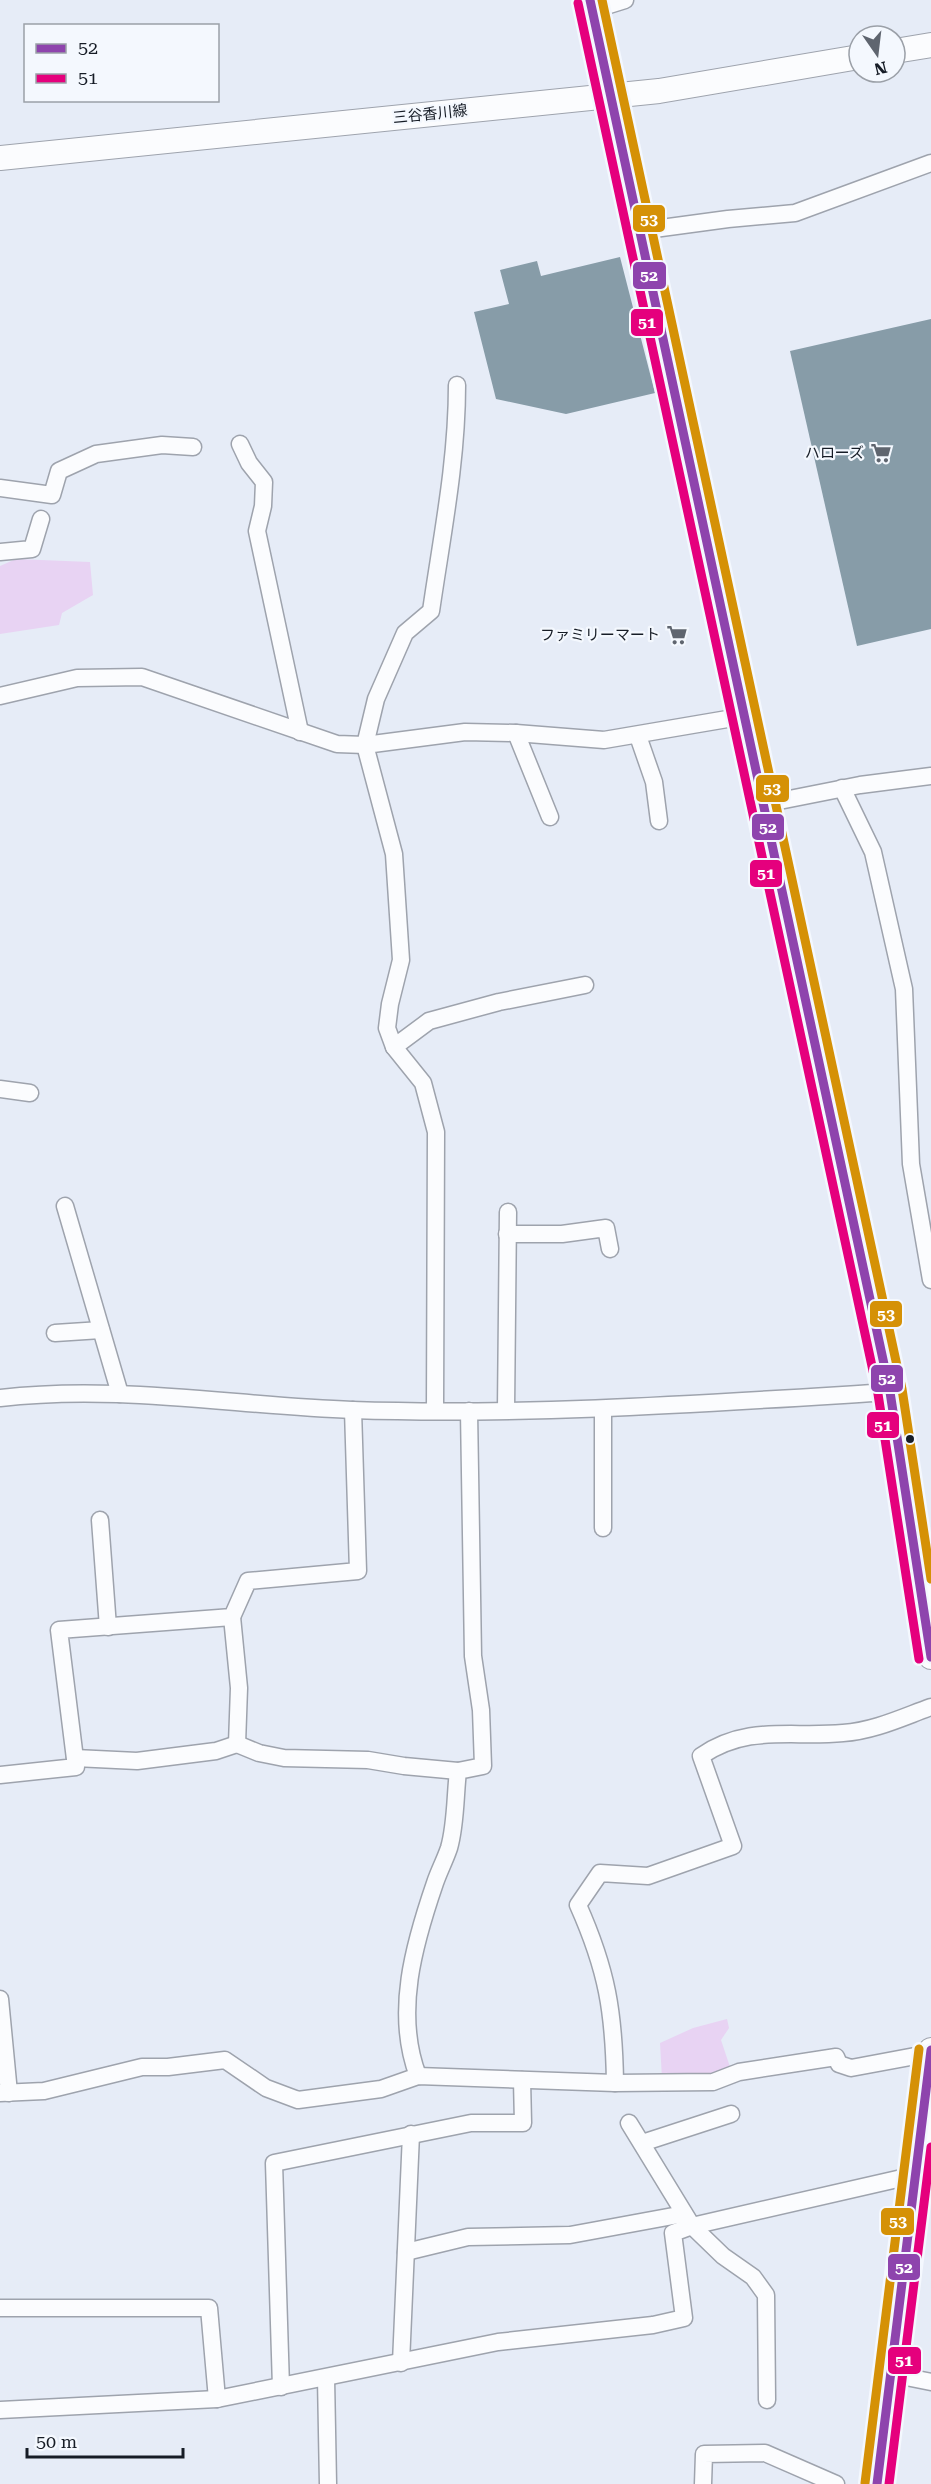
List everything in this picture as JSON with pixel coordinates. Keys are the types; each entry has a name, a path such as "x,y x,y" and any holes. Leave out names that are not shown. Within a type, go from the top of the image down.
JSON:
{"main road":[{"path":"592,5 609,96 891,1392 931,1657"},
{"path":"907,49 931,45"},
{"name":"三谷香川線","path":"0,158 609,96 847,59"},
{"path":"878,2484 931,2052"}],"street":[{"path":"592,5 625,0"},
{"path":"639,231 795,213 931,163"},
{"path":"435,1410 435,1132 432,1110 423,1083 394,1047 387,1028 390,1004 401,960 394,854 365,745 376,699 405,633 431,611 448,493 454,467 457,385"},
{"path":"240,444 249,463 264,482 263,506 257,531 300,732"},
{"path":"0,488 52,495 59,471 96,454 162,445 193,447"},
{"path":"0,552 32,549 40,519"},
{"path":"0,696 77,678 142,677 337,744 365,745 465,732 516,733 604,740 745,716"},
{"path":"516,733 550,817"},
{"path":"638,736 654,782 659,821"},
{"path":"764,804 842,788 931,776"},
{"path":"842,788 873,852 904,989 911,1164 931,1280"},
{"path":"394,1047 429,1021 499,1002 585,985"},
{"path":"0,1089 30,1093"},
{"path":"65,1206 120,1394"},
{"path":"506,1410 508,1212"},
{"path":"507,1234 562,1234 606,1228 610,1249"},
{"path":"55,1333 101,1330"},
{"path":"0,1398 32,1395 120,1394 353,1410 469,1411 603,1409 891,1392"},
{"path":"603,1409 603,1527"},
{"path":"237,1744 239,1688 232,1617 248,1581 358,1571 353,1410"},
{"path":"75,1758 136,1761 216,1751 237,1744 259,1754 284,1758 368,1760 458,1771 483,1766 481,1710 473,1656 469,1411"},
{"path":"100,1520 108,1627"},
{"path":"0,1775 76,1767 59,1630 232,1617"},
{"path":"615,2083 614,2025 605,1975 578,1905 600,1873 648,1876 733,1846 701,1756 719,1743 746,1735 845,1733 878,1726 931,1707"},
{"path":"418,2076 410,2056 407,2015 409,1971 435,1883 449,1847 458,1771"},
{"path":"0,1999 5,2093 44,2091 142,2067 168,2067 225,2060 266,2088 298,2100 381,2089 418,2076 615,2083 713,2082 739,2072 836,2057 839,2064 851,2068 931,2052"},
{"path":"281,2387 274,2163 471,2123 523,2123 522,2080"},
{"path":"642,2143 731,2114"},
{"path":"629,2123 688,2220 723,2256 753,2277 765,2295 767,2400"},
{"path":"401,2363 411,2134"},
{"path":"406,2252 468,2237 570,2235 688,2220 915,2175"},
{"path":"0,2410 217,2399 498,2342 653,2325 684,2318 674,2233 688,2220"},
{"path":"0,2308 209,2308 217,2399"},
{"path":"891,2374 931,2382"},
{"path":"326,2378 328,2484"},
{"path":"703,2484 704,2454 765,2453 836,2484"}],"shaded area":[{"path":"16,559 90,562 93,595 62,613 59,625 0,634 0,566"},
{"path":"727,2019 729,2028 721,2040 731,2070 708,2079 662,2079 660,2043 693,2028"}],"building":[{"path":"620,257 655,393 566,414 496,399 474,312 509,304 500,270 537,261 541,276"},
{"path":"931,319 931,629 857,646 790,351"}],"transit line":[{"name":"52","path":"590,0 890,1392 931,1657"},
{"name":"53","path":"602,0 902,1389 931,1579"},
{"name":"51","path":"578,3 878,1394 919,1659"},
{"name":"53","path":"865,2483 919,2049"},
{"name":"52","path":"877,2484 931,2050"},
{"name":"51","path":"889,2484 931,2147"}],"place":[{"name":"ハローズ","path":"881,453"},
{"name":"ファミリーマート","path":"677,635"}]}
